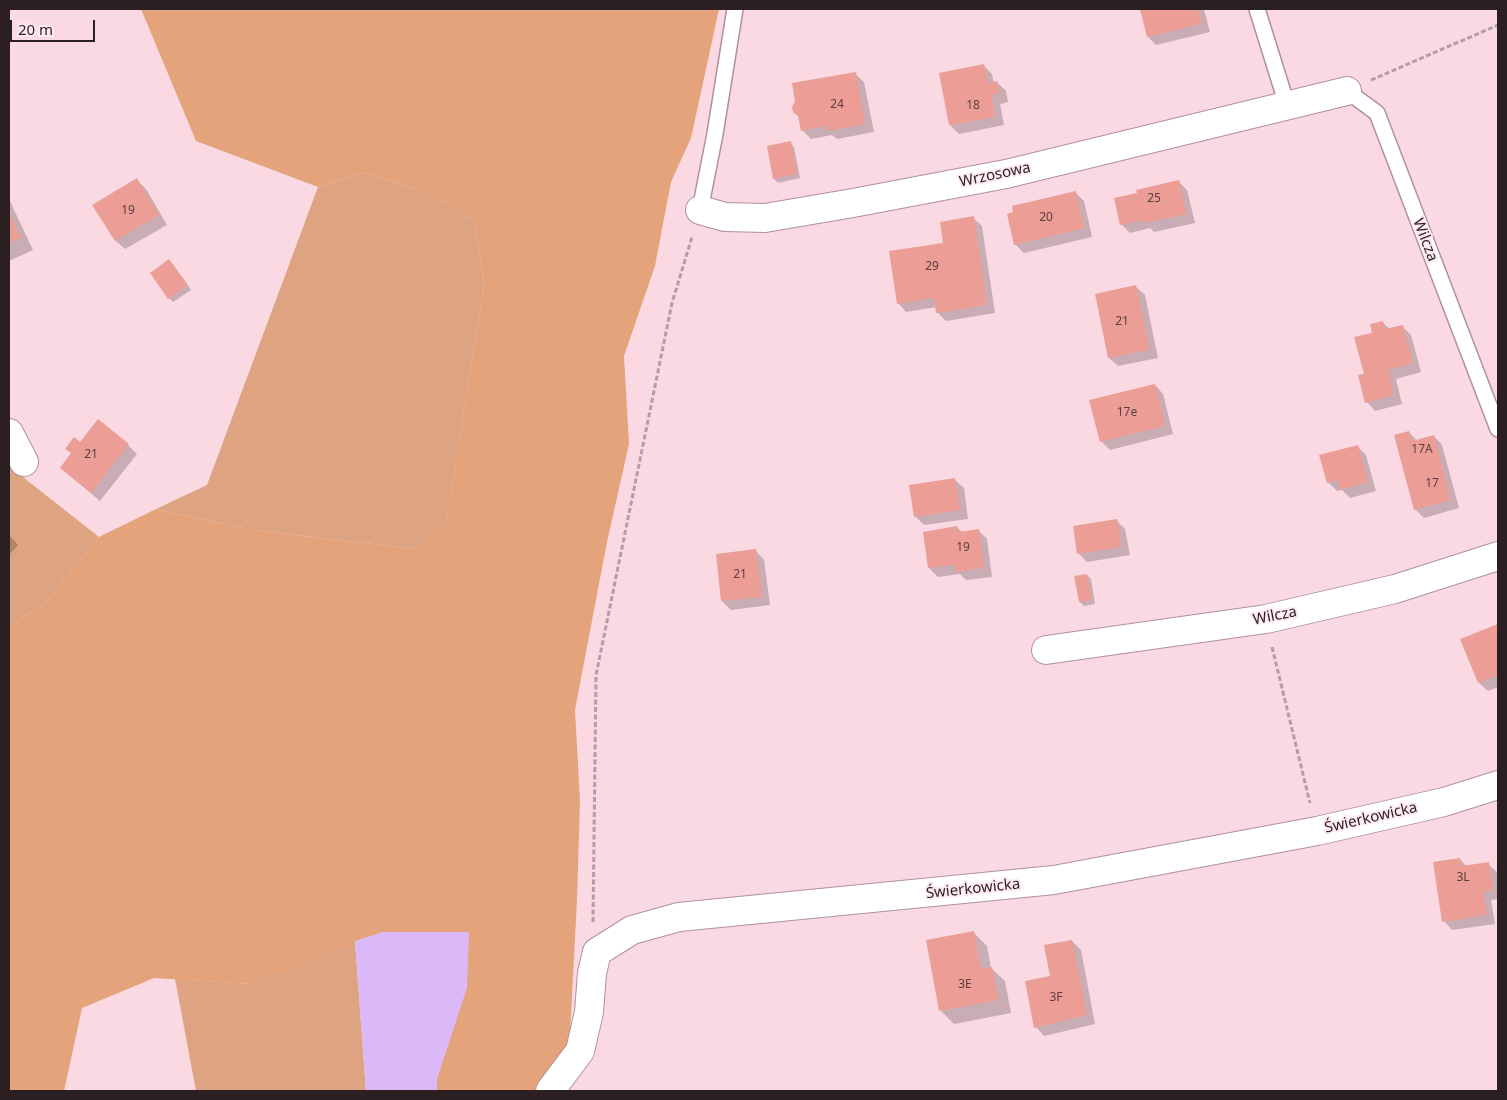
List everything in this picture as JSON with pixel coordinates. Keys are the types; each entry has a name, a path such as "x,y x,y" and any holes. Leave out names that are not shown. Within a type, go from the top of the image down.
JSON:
{"street":[{"name":"Wrzosowa","path":"700,210 725,217 765,218 853,203 1006,174 1348,91"},
{"path":"9,433 24,462"},
{"name":"Wilcza","path":"1046,650 1266,619 1395,589 1498,556"},
{"name":"Świerkowicka","path":"597,952 632,930 679,916 1054,880 1317,831 1444,802 1498,785"},
{"path":"550,1091 580,1051 589,1012 592,973 597,952"}],"lane":[{"path":"700,210 715,134 735,9"},
{"path":"1257,9 1287,105"},
{"name":"Wilcza","path":"1348,91 1377,113 1498,429"}],"path":[{"path":"1348,91 1498,25"},
{"path":"597,952 592,913 596,675 672,303 700,210"},
{"path":"1266,619 1317,831"}],"shaded area":[{"path":"141,9 719,9 691,138 671,182 655,266 624,356 629,444 607,542 575,710 580,801 577,900 568,1072 562,1091 437,1091 437,1079 384,932 249,984 154,978 82,1008 64,1091 9,1091 9,626 45,603 99,537 156,509 253,530 416,549 446,523 484,284 474,220 428,192 363,173 318,187 196,141"},
{"path":"363,173 428,192 474,220 484,284 446,524 416,549 253,530 156,509 207,485 318,187"},
{"path":"9,454 19,474 99,537 45,603 9,626"},
{"path":"383,932 469,932 467,988 437,1079 437,1091 366,1091 355,941"},
{"path":"355,941 366,1091 196,1091 175,979 249,984"}],"building":[{"path":"1140,9 1198,9 1202,24 1147,37"},
{"path":"984,64 988,83 997,81 1000,93 992,95 995,117 949,125 939,73"},
{"path":"856,72 865,124 827,131 825,126 801,131 798,116 793,112 792,107 795,102 792,83"},
{"path":"791,141 797,174 773,179 767,146"},
{"path":"137,178 159,215 115,241 92,205"},
{"path":"1179,180 1187,214 1144,223 1143,220 1120,225 1114,198 1137,193 1136,190"},
{"path":"1076,191 1084,228 1014,245 1007,214 1013,212 1012,206"},
{"path":"9,212 21,237 9,243"},
{"path":"974,216 987,305 936,313 934,298 897,304 889,251 943,243 940,222"},
{"path":"169,259 188,285 168,299 150,273"},
{"path":"1136,285 1150,350 1108,358 1095,294"},
{"path":"1383,321 1385,329 1403,325 1413,363 1388,370 1394,395 1365,403 1358,375 1364,374 1354,337 1372,333 1370,324"},
{"path":"1155,384 1165,426 1100,442 1089,400"},
{"path":"98,419 129,444 91,493 60,468 71,453 65,449 74,437 80,442"},
{"path":"1409,431 1412,441 1434,435 1451,500 1414,510 1394,435"},
{"path":"1358,445 1368,482 1340,490 1337,480 1327,483 1319,455"},
{"path":"955,478 960,510 914,517 909,485"},
{"path":"1117,519 1122,547 1077,554 1073,526"},
{"path":"957,526 959,532 979,529 984,568 957,572 954,565 928,568 923,532"},
{"path":"756,549 762,597 721,601 716,554"},
{"path":"1087,574 1092,600 1079,602 1074,576"},
{"path":"1498,624 1498,675 1478,683 1460,639"},
{"path":"1460,858 1462,866 1489,862 1493,890 1483,892 1487,915 1442,922 1433,862"},
{"path":"974,931 981,969 992,967 999,1000 939,1011 926,940"},
{"path":"1072,940 1087,1015 1034,1028 1025,981 1050,976 1044,945"}]}
